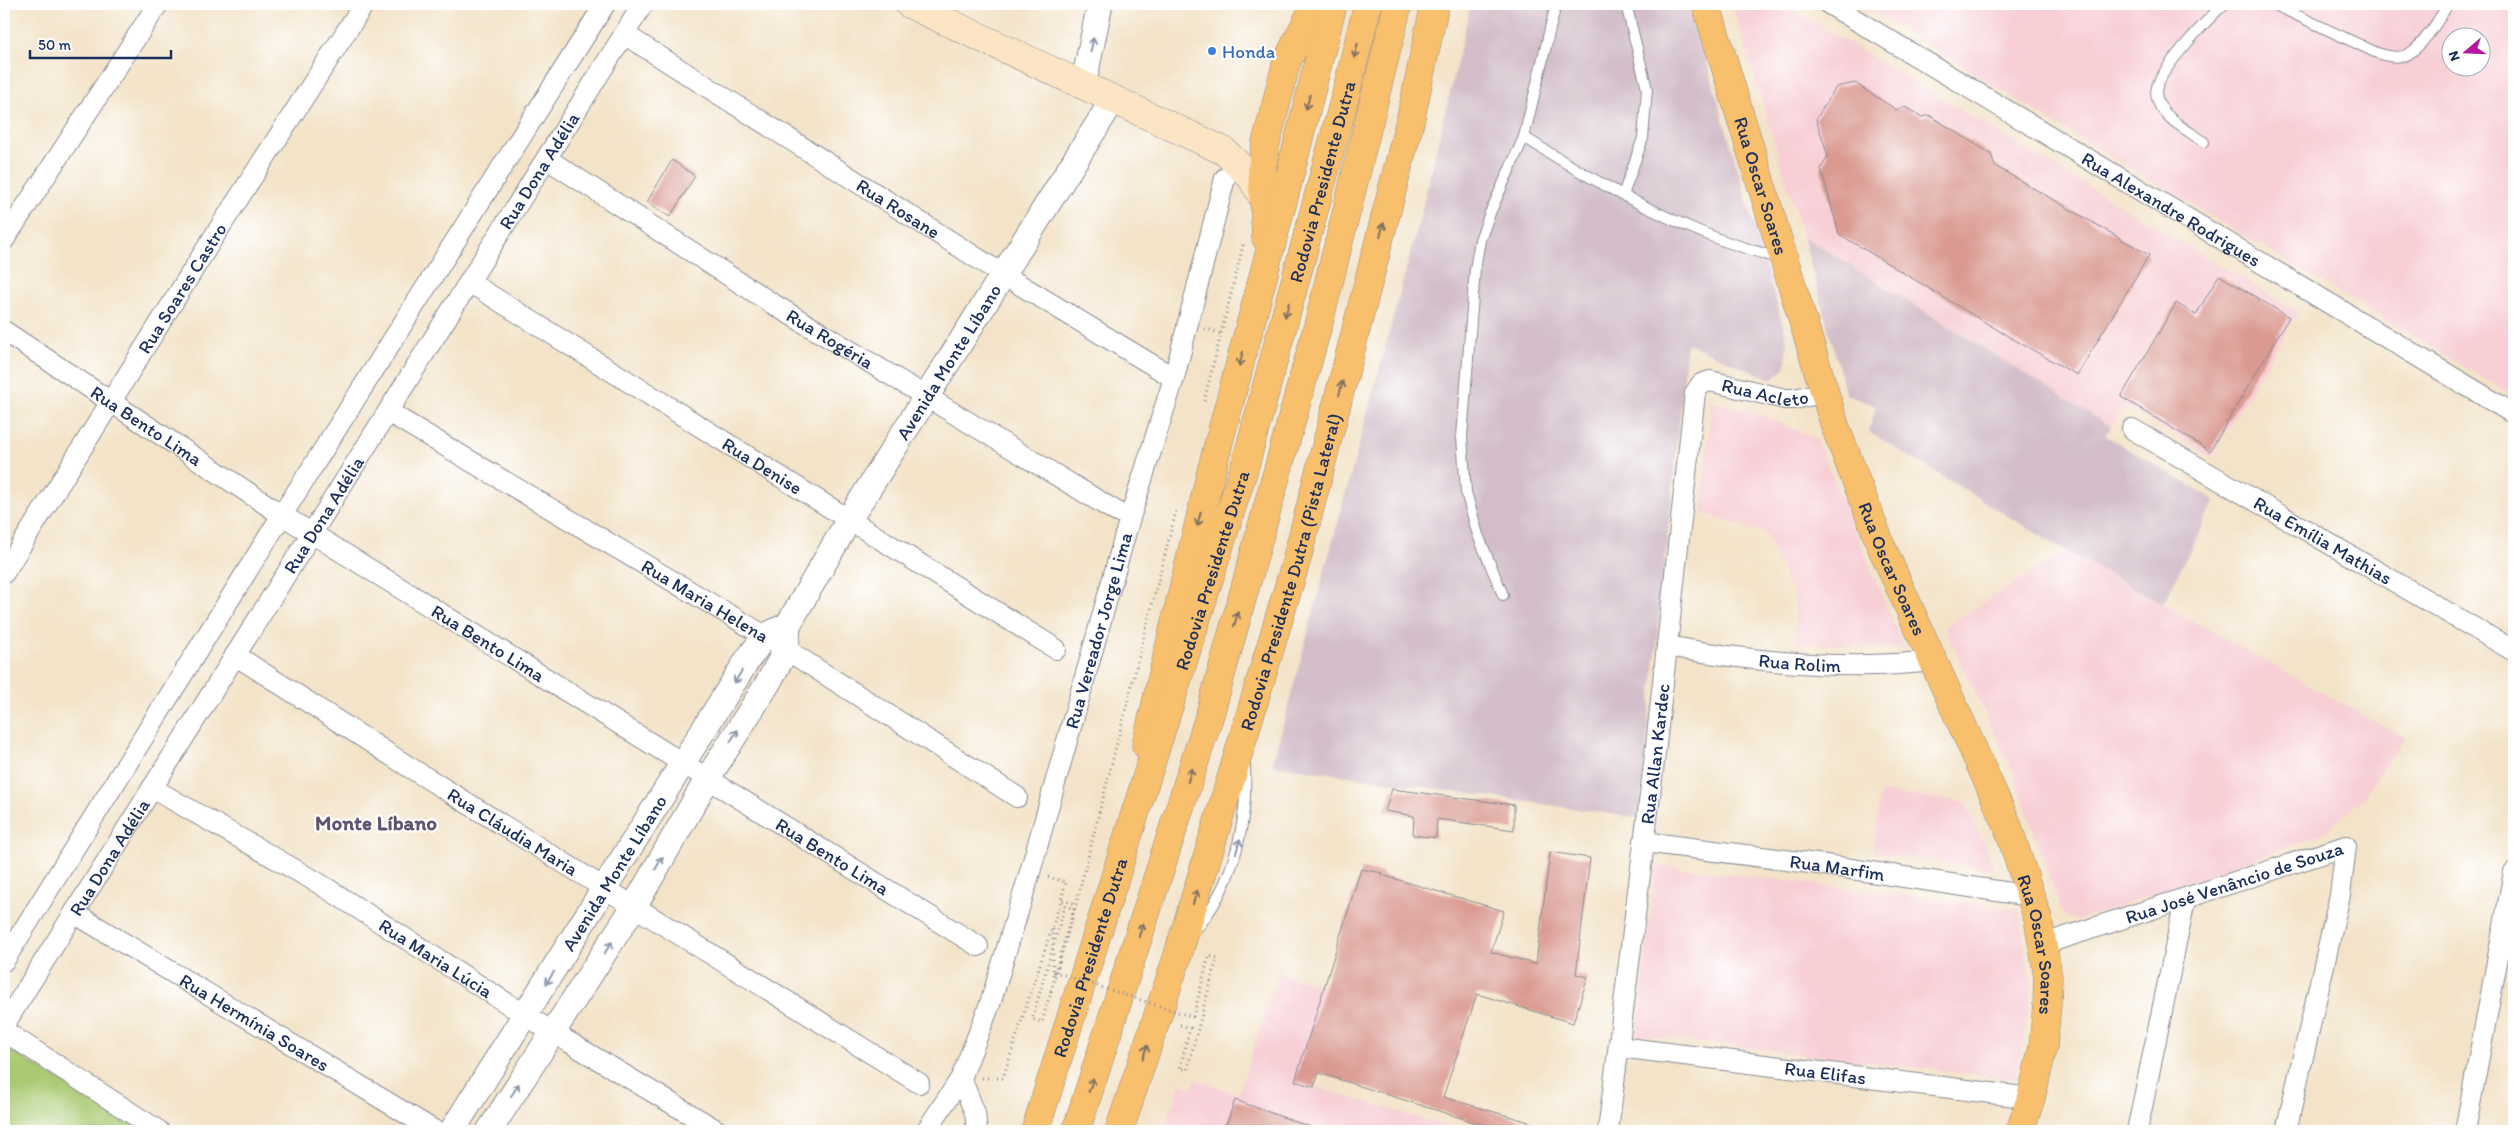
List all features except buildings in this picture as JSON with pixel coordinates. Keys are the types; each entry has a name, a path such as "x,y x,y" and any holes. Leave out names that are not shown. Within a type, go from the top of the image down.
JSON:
{"main road":[{"path":"909,4 1224,151 1251,177 1262,196"},
{"path":"1266,268 1266,226 1262,196 1262,168 1266,143 1287,61 1308,19 1318,4"},
{"path":"1118,871 1162,672 1208,481 1266,268 1332,4"},
{"name":"Rodovia Presidente Dutra","path":"1035,1131 1246,462 1346,93 1368,4"},
{"name":"Rodovia Presidente Dutra","path":"1076,1131 1210,714 1320,318 1398,4"},
{"name":"Rodovia Presidente Dutra (Pista Lateral)","path":"1119,1131 1180,948 1296,562 1411,117 1435,4"},
{"name":"Rua Oscar Soares","path":"1706,4 1823,393 1882,548 2007,824 2044,944 2048,976 2043,1047 2031,1098 2020,1131"},
{"path":"1224,151 1247,153 1255,151 1266,143"}],"street":[{"path":"4,240 158,4"},
{"name":"Rua Soares Castro","path":"4,573 213,238 364,4"},
{"name":"Rua Dona Adélia","path":"4,961 282,515 605,4"},
{"name":"Rua Dona Adélia","path":"4,1025 643,4"},
{"path":"1083,86 1100,4"},
{"path":"1287,61 1300,4"},
{"name":"Rua Alexandre Rodrigues","path":"1829,4 2514,414"},
{"name":"Rua Rosane","path":"624,34 1002,274 1174,378"},
{"name":"Avenida Monte Líbano","path":"489,1131 635,905 708,778 768,683 786,650 788,626 850,518 1113,100"},
{"name":"Rua Rogéria","path":"547,159 773,304 1117,512"},
{"name":"Rua Vereador Jorge Lima","path":"926,1131 961,1078 990,1004 1030,872 1129,521 1174,378 1225,178"},
{"name":"Rua Denise","path":"470,282 581,353 850,518 1056,649"},
{"name":"Rua Bento Lima","path":"4,331 111,404 311,534 685,763 978,946"},
{"name":"Rua Acleto","path":"1706,381 1723,383 1784,398 1794,399 1823,393"},
{"name":"Rua Allan Kardec","path":"1608,1131 1644,842 1695,393 1697,387 1706,381"},
{"name":"Rua Maria Helena","path":"388,412 764,636 1016,797"},
{"name":"Rua Emília Mathias","path":"2132,429 2514,651"},
{"path":"764,636 788,626"},
{"name":"Avenida Monte Líbano","path":"452,1131 764,636"},
{"name":"Rua Rolim","path":"1667,646 1760,659 1820,663 1894,665 1933,662"},
{"name":"Rua Cláudia Maria","path":"235,655 409,767 635,905 919,1083"},
{"name":"Rua Maria Lúcia","path":"152,788 320,884 552,1032 718,1131"},
{"name":"Rua Marfim","path":"1644,842 1825,864 2030,896"},
{"name":"Rua José Venâncio de Souza","path":"2044,944 2185,900 2332,849 2346,846 2340,895 2286,1131"},
{"path":"2470,1129 2510,917 2514,872"},
{"path":"2137,1131 2185,900"},
{"name":"Rua Hermínia Soares","path":"74,913 434,1131"},
{"path":"4,1031 155,1130"},
{"name":"Rua Elifas","path":"1619,1047 2031,1098"},
{"path":"961,1078 975,1113 977,1131"}],"lane":[{"path":"1503,596 1478,535 1466,492 1462,437 1475,269 1478,250 1490,213 1524,137 1556,4"},
{"path":"1623,195 1643,138 1647,89 1626,4"},
{"path":"2204,142 2171,119 2160,105 2156,95 2157,86 2165,72 2224,4"},
{"path":"2273,4 2377,53 2391,57 2411,53 2430,31 2448,4"},
{"path":"1524,137 1575,170 1623,195 1711,236 1783,260"}],"path":[{"path":"1202,411 1246,233"},
{"path":"1177,508 1076,904 1053,983 1051,992 1042,1022 1032,1019 1065,906 1074,909 1055,972 1064,975 1193,1017 1209,956 1217,958 1187,1070 1180,1068 1190,1028 1180,1025"},
{"path":"961,1078 1003,1078 1066,882 1030,872"},
{"path":"1061,900 1076,904"},
{"path":"1053,924 1053,983"}],"shaded area":[{"path":"1471,4 1690,4 1787,340 1784,369 1776,377 1769,379 1687,343 1639,818 1272,765 1417,229"},
{"path":"1732,4 1784,4 2298,312 2211,457 2125,406 2111,427 1803,236"},
{"path":"1862,4 2514,4 2514,396 2046,118"},
{"path":"1803,236 2111,427 2106,436 2215,500 2163,604 2066,551 1869,432 1876,406 1846,394"},
{"path":"1711,401 1759,413 1817,440 1904,649 1797,643 1793,594 1765,533 1702,513"},
{"path":"2066,551 2405,738 2359,802 2322,835 2079,920 2067,918 2062,913 2013,772 1944,627"},
{"path":"1880,792 1965,802 1996,870 1873,852"},
{"path":"1656,865 2019,909 2031,988 2023,1045 2015,1079 1637,1035"},
{"path":"1279,973 1325,987 1295,1081 1463,1131 1164,1131 1180,1083 1192,1088 1195,1079 1238,1094"}],"green space":[{"path":"4,1047 140,1128 138,1131 4,1131"}],"place":[{"name":"Honda","path":"1212,51"}],"district":[{"name":"Monte Líbano","path":"376,822"}]}
